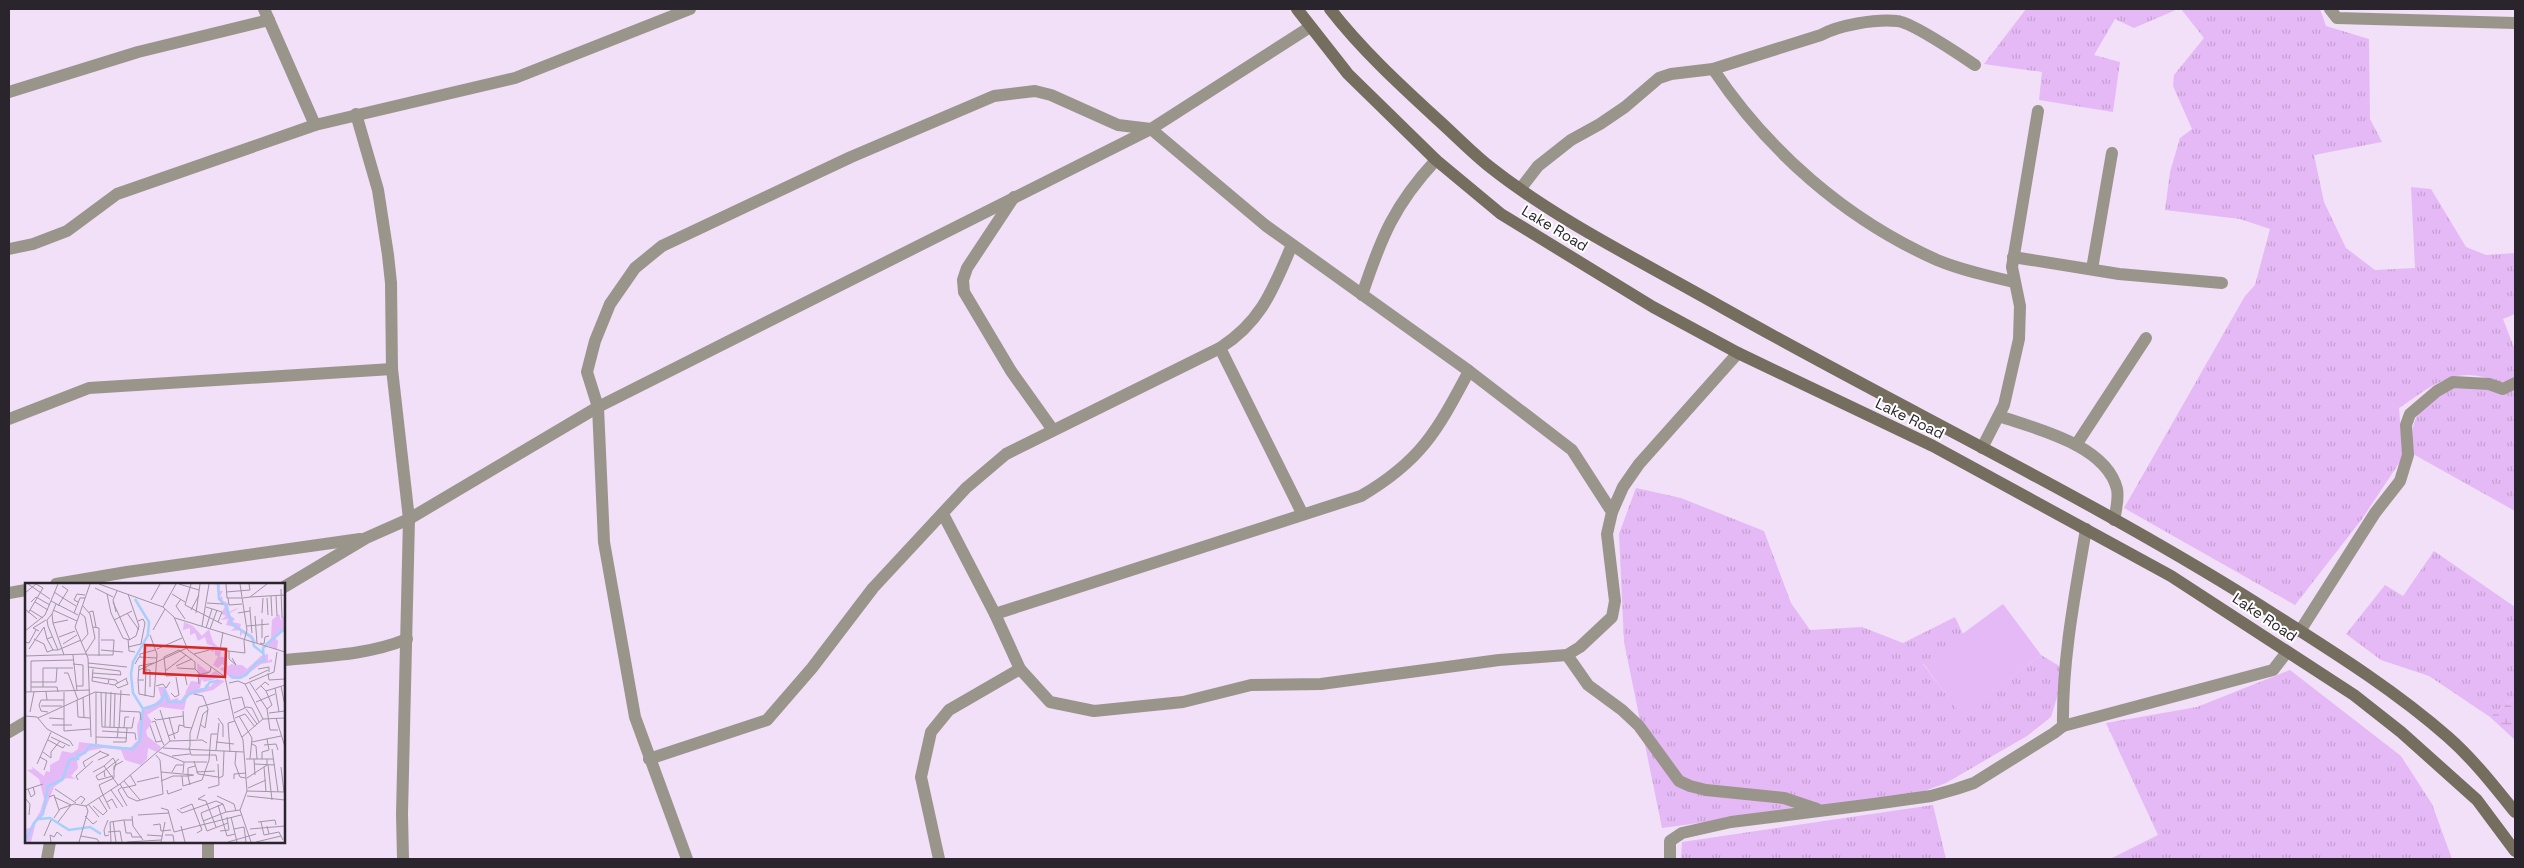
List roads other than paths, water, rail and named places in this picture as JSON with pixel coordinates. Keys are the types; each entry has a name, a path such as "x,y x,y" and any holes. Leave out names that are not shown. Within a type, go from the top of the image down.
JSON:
{"main road":[{"name":"Lake Road","path":"1298,9 1348,74 1436,160 1501,214 1653,307 1738,353 1933,446 1997,483 2171,576 2354,695 2416,744 2477,800 2515,851"},
{"name":"Lake Road","path":"1330,9 1390,76 1490,167 1560,214 1766,333 2190,561 2374,681 2448,737 2480,769 2515,812"}],"street":[{"path":"9,248 33,244 67,231 117,194 315,125 516,78 690,9"},
{"path":"2330,9 2337,18 2515,23"},
{"path":"9,92 267,14 315,125"},
{"path":"1521,188 1538,166 1571,140 1600,124 1624,107 1659,78 1671,74 1713,69 1821,35 1833,28 1896,15 1975,65"},
{"path":"285,586 366,538 409,519 598,407 1151,129 1310,27"},
{"path":"1713,69 1746,115 1807,178 1872,226 1937,260 1976,274 2014,282"},
{"path":"687,859 634,717 604,542 598,407 588,372 595,341 610,304 635,268 662,246 852,157 994,96 1035,91 1052,95 1118,125 1151,129 1265,225 1469,371 1572,450 1612,512"},
{"path":"1982,448 1999,416 2008,392 2019,339 2020,306 2014,282 2013,258 2038,111"},
{"path":"356,114 378,190 385,230 391,283 392,369 409,519 402,814 403,859"},
{"path":"2092,269 2112,153"},
{"path":"1362,295 1386,228 1416,182 1436,160"},
{"path":"1015,196 967,268 963,280 964,292 1011,371 1053,430"},
{"path":"649,759 767,720 812,668 873,588 966,488 1006,454 1220,348 1240,336 1261,310 1292,245"},
{"path":"2013,258 2092,269 2222,283"},
{"path":"2076,445 2146,338"},
{"path":"1220,348 1302,513"},
{"path":"943,514 995,614 1020,669 1050,702 1094,711 1183,702 1251,685 1321,684 1499,660 1567,655 1612,617 1615,601 1606,534 1612,512 1624,487 1639,464 1738,353"},
{"path":"9,419 89,388 392,369"},
{"path":"995,614 1302,513 1361,496 1405,467 1420,451 1438,426 1469,371"},
{"path":"2300,631 2375,513 2400,481 2408,455 2406,425 2410,414 2437,391 2453,382 2489,384 2503,389 2515,383"},
{"path":"1999,416 2076,445 2097,457 2112,477 2117,490 2114,520"},
{"path":"2063,726 2062,702 2071,620 2086,529"},
{"path":"62,583 366,538"},
{"path":"9,593 25,590"},
{"path":"285,660 360,653 384,648 407,639"},
{"path":"1670,859 1670,841 1682,833 1744,820 1922,797 1974,783 2010,762 2063,726 2273,670 2286,652"},
{"path":"1567,655 1588,686 1622,710 1639,726 1680,781 1706,790 1784,798 1819,810"},
{"path":"939,859 920,777 931,732 949,710 1020,669"},
{"path":"9,732 25,723"},
{"path":"47,859 50,843"},
{"path":"208,843 208,859"}]}
